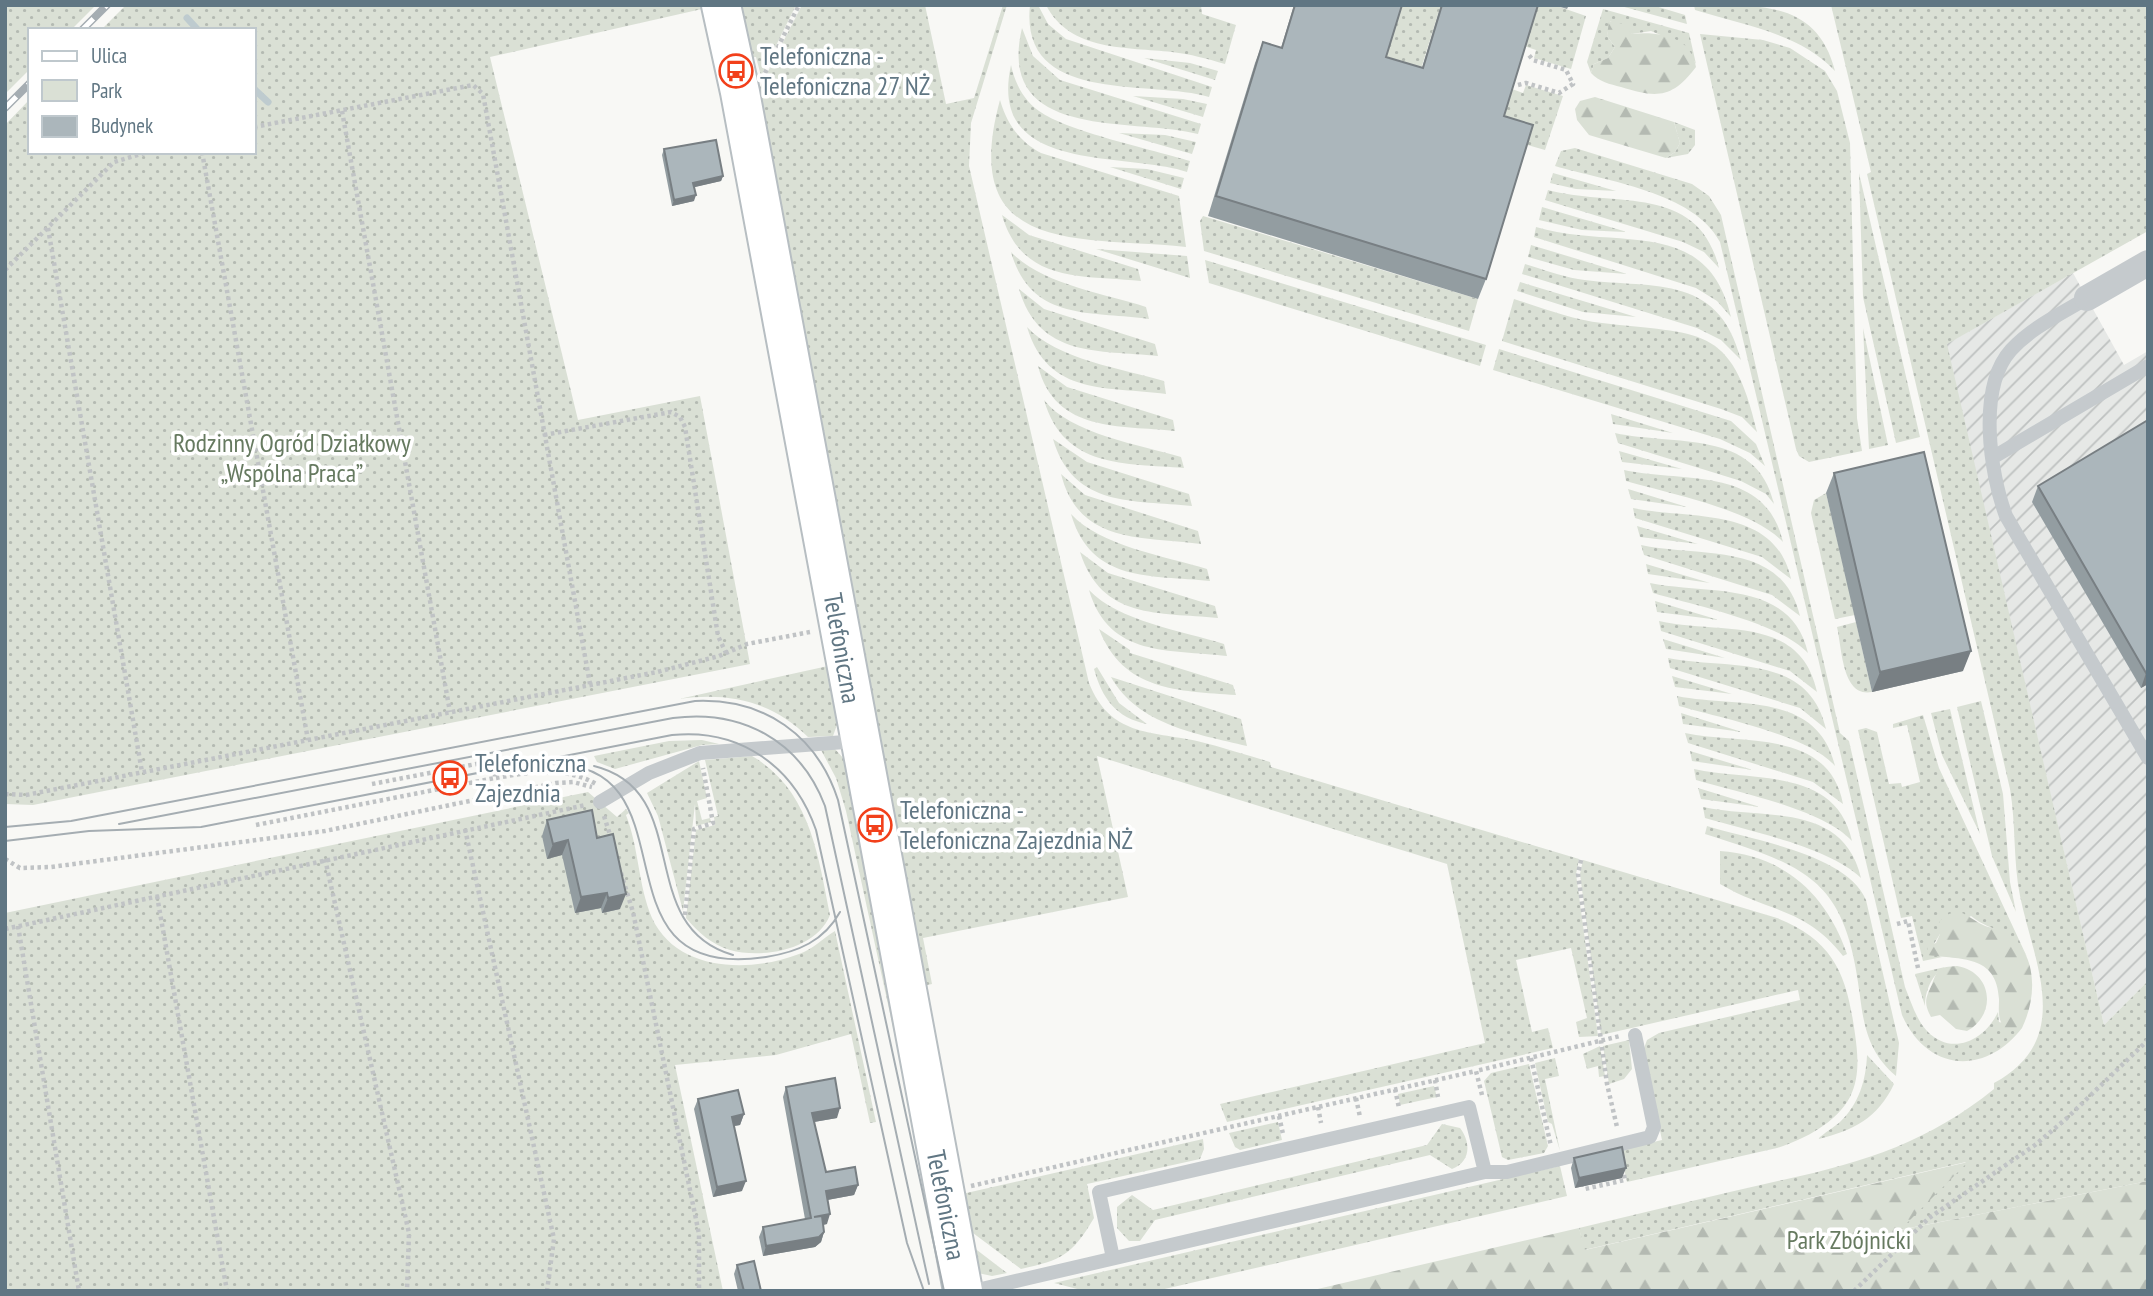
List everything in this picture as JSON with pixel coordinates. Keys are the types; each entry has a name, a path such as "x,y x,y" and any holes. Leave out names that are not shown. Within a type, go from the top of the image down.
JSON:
{"street":[{"name":"Telefoniczna","path":"721,5 740,92 963,1291"},
{"path":"2087,298 2148,263"}],"lane":[{"path":"2087,298 2028,333 2009,352 1997,379 1990,416 1992,458 1996,488 2006,516 2147,756"},
{"path":"1992,458 2148,366"},
{"path":"605,799 649,773 700,753 859,740"},
{"path":"973,1291 1485,1172 1507,1172 1645,1139 1653,1132 1635,1035"},
{"path":"1113,1258 1099,1192 1469,1107 1485,1172"}],"path":[{"path":"740,92 757,88 799,5"},
{"path":"1518,85 1526,83 1559,93 1573,84 1566,70 1534,60 1528,54"},
{"path":"256,127 473,85 483,94 590,684"},
{"path":"342,111 450,712"},
{"path":"5,270 114,162 141,154"},
{"path":"202,154 308,740"},
{"path":"48,228 142,772"},
{"path":"544,435 671,412 680,417 685,427 718,636 726,653"},
{"path":"5,794 26,795 657,672 726,653 747,644 839,626"},
{"path":"685,915 694,828 713,823 700,753"},
{"path":"372,784 492,761"},
{"path":"256,825 495,776 535,772 572,773 596,784 605,799 615,850"},
{"path":"5,859 20,868 51,867 325,831 556,783 583,784 605,799"},
{"path":"5,929 605,799"},
{"path":"464,829 554,1239 547,1291"},
{"path":"325,859 409,1233 407,1291"},
{"path":"1581,860 1578,874 1601,1041 1625,1180 1585,1189 1582,1179"},
{"path":"618,863 633,912 699,1234 699,1291"},
{"path":"157,896 227,1291"},
{"path":"1897,924 1908,921 1918,968"},
{"path":"18,926 79,1291"},
{"path":"970,1186 1635,1035"},
{"path":"1854,1291 1928,1218 2035,1145 2148,1040"},
{"path":"1531,1058 1553,1154 1559,1161"},
{"path":"1476,1071 1484,1103"},
{"path":"1435,1080 1439,1100"},
{"path":"1395,1089 1399,1109"},
{"path":"1356,1098 1361,1118"},
{"path":"1318,1107 1322,1127"},
{"path":"1279,1116 1285,1136"}],"shaded area":[{"path":"2073,273 2124,365 2148,351 2148,981 2104,1025 1946,344"}],"green space":[{"path":"5,5 96,5 73,28 28,28 28,71 5,94"},
{"name":"Rodzinny Ogród Działkowy „Wspólna Praca”","path":"126,5 701,5 702,9 490,57 578,420 700,396 750,664 33,805 5,804 5,125 28,101 28,154 256,154 256,28 103,28"},
{"path":"737,5 796,5 761,76 756,57 748,58"},
{"path":"802,5 925,5 946,104 974,98 1003,5 1007,5 971,123 969,166 1089,683 1108,713 1133,728 1225,748 1270,762 1271,767 1579,859 1576,874 1598,1036 1579,1037 1576,1022 1587,1018 1571,948 1516,960 1532,1032 1548,1028 1553,1048 1227,1122 1220,1104 1485,1043 1447,864 1097,756 1128,897 923,938 932,984 923,986 755,97"},
{"path":"1030,5 1038,5 1048,24 1066,39 1212,87 1209,97 1124,87 1066,74 1045,59 1032,37"},
{"path":"1046,5 1201,5 1202,14 1236,25 1225,64 1185,54 1119,47 1085,39 1056,20"},
{"path":"1400,5 1441,5 1415,88 1378,77"},
{"path":"1537,5 1554,5 1586,16 1571,69 1534,58 1536,50 1524,46"},
{"path":"1617,5 1652,5 1685,15 1687,24"},
{"path":"1694,5 1740,5 1782,11 1799,19 1814,31 1826,48 1835,71 1821,58 1788,39 1695,10"},
{"path":"1831,5 2148,5 2148,231 1947,344 2104,1025 2148,981 2148,1181 1899,1230 1966,1162 1584,1250 1579,1228 1843,1165 1921,1136 1946,1123 1994,1089 1994,1083 2019,1065 2034,1045 2042,1022 2043,998 2039,973 2018,883 2010,789 1867,174 1871,172"},
{"path":"1603,9 1689,33 1696,64 1684,45 1651,31 1632,34 1610,21 1607,36 1615,47 1608,58 1594,64 1591,73 1587,62"},
{"path":"1609,21 1624,24 1632,34 1662,35 1680,42 1688,48 1696,67 1679,85 1663,93 1644,93 1601,81 1591,73 1594,64 1608,58 1615,47 1607,36"},
{"path":"1022,28 1033,56 1060,80 1201,124 1198,134 1106,123 1075,117 1048,107 1029,90 1019,65"},
{"path":"1700,34 1763,40 1790,48 1825,71 1837,91 1850,143 1857,418 1862,451 1809,462 1799,456 1796,449"},
{"path":"1144,58 1190,63 1218,71 1215,80"},
{"path":"1011,65 1020,91 1039,111 1089,133 1190,161 1187,172 1066,152 1039,142 1019,125 1009,100"},
{"path":"1526,85 1563,96 1545,150 1497,136 1512,89 1523,93"},
{"path":"1133,96 1183,99 1207,104 1203,117"},
{"path":"1595,97 1674,122 1680,143 1675,152 1666,158 1589,135 1577,120 1575,109 1580,101"},
{"path":"1000,100 1015,131 1041,153 1179,196 1186,247 1069,237 1037,228 1012,213 996,188 991,151"},
{"path":"1674,122 1695,130 1695,145 1688,154 1666,158 1675,152 1680,143"},
{"path":"1119,133 1165,135 1196,142 1192,154"},
{"path":"1575,148 1692,184 1709,196 1721,215 1840,733 1849,741 1905,987 1923,1026 1937,1039 1947,1043 1967,1042 1976,1037 1985,1030 1998,1012 1999,1022 2022,1028 2007,1044 1991,1054 1974,1060 1957,1061 1941,1057 1926,1048 1913,1034 1902,1015 1720,242 1708,225 1670,200 1623,183 1555,166 1561,151"},
{"path":"1110,167 1147,169 1184,178 1181,189"},
{"path":"1553,173 1616,191 1576,189 1550,183"},
{"path":"1859,173 1920,437 1896,443 1863,297"},
{"path":"1548,190 1650,204 1673,210 1693,222 1708,241 1719,268 1704,252 1683,242 1545,200"},
{"path":"1542,207 1627,232 1582,230 1539,220"},
{"path":"1002,215 1029,235 1138,269 1141,281 1077,276 1039,265 1024,254 1011,237"},
{"path":"1203,216 1478,299 1469,331 1204,251 1200,221"},
{"path":"1536,227 1566,234 1654,242 1680,250 1702,263 1719,285 1731,317 1717,301 1696,288 1534,237"},
{"path":"1531,245 1627,274 1574,270 1528,257"},
{"path":"1096,249 1187,256 1190,278"},
{"path":"1011,252 1024,263 1056,280 1146,307 1149,319 1085,313 1048,302 1033,291 1020,275"},
{"path":"1205,260 1486,345 1480,366 1209,283"},
{"path":"1525,264 1571,278 1654,286 1677,290 1698,298 1716,311 1730,331 1741,360 1721,340 1697,328 1522,274"},
{"path":"1520,282 1636,317 1583,312 1517,291"},
{"path":"1019,289 1044,309 1155,344 1158,356 1093,350 1056,339 1041,328 1028,311"},
{"path":"1514,299 1580,319 1687,334 1706,341 1723,352 1736,370 1757,432 1742,417 1721,409 1502,341"},
{"path":"1027,327 1040,338 1072,355 1164,381 1166,394 1102,388 1065,377 1049,366 1037,350"},
{"path":"1863,328 1888,445 1869,449"},
{"path":"1499,349 1731,421 1756,444 1765,466 1750,453 1720,439 1493,370"},
{"path":"1038,366 1067,387 1173,420 1175,431 1112,425 1074,414 1059,404 1047,388"},
{"path":"1044,400 1056,412 1088,430 1181,457 1184,468 1119,462 1082,451 1066,439 1053,423"},
{"path":"1611,414 1673,433 1613,424"},
{"path":"1615,433 1686,441 1732,452 1750,463 1765,480 1774,504 1766,494 1741,481 1618,443"},
{"path":"1053,439 1087,462 1189,494 1192,506 1128,500 1090,489 1075,478 1062,461"},
{"path":"1619,451 1682,469 1622,462"},
{"path":"1624,470 1696,478 1741,489 1759,500 1773,517 1783,542 1752,520 1687,497 1626,481"},
{"path":"1061,474 1085,495 1198,531 1201,544 1136,537 1116,533 1098,525 1082,514 1070,497"},
{"path":"1628,489 1687,507 1631,499"},
{"path":"1826,493 1855,615 1835,619 1811,513 1814,500"},
{"path":"1633,508 1703,516 1749,527 1767,538 1782,555 1791,579 1762,557 1635,518"},
{"path":"1071,514 1083,525 1116,542 1207,569 1210,581 1145,575 1108,564 1093,553 1080,536"},
{"path":"1637,526 1698,544 1640,537"},
{"path":"1641,545 1712,553 1757,564 1776,575 1790,592 1800,616 1772,595 1644,555"},
{"path":"1080,552 1108,573 1215,606 1218,618 1154,612 1118,601 1102,590 1090,574"},
{"path":"1646,564 1710,583 1648,574"},
{"path":"1650,583 1721,591 1766,601 1784,613 1799,629 1808,653 1777,632 1757,624 1653,593"},
{"path":"1089,590 1101,601 1134,617 1224,644 1227,656 1163,650 1126,639 1111,628 1098,612"},
{"path":"1655,601 1719,620 1657,612"},
{"path":"1659,621 1754,632 1775,639 1793,650 1808,667 1817,692 1790,671 1661,631"},
{"path":"1856,622 1872,692 1862,692 1855,687 1849,680 1842,658 1837,627"},
{"path":"1099,629 1130,650 1130,653 1233,685 1236,695 1173,689 1138,676 1122,665 1109,649"},
{"path":"1663,639 1725,658 1666,649"},
{"path":"1668,658 1739,665 1784,676 1802,687 1816,704 1826,729 1800,708 1670,668"},
{"path":"828,666 838,722 833,736 808,737 780,715 764,707 732,698 679,699"},
{"path":"1097,667 1119,703 1147,724 1127,717 1112,705 1097,679 1094,669"},
{"path":"1672,676 1732,694 1675,687"},
{"path":"1111,677 1241,719 1247,746 1189,732 1153,717 1123,693"},
{"path":"1677,696 1748,703 1792,714 1811,725 1825,742 1835,766 1823,755 1785,737 1679,706"},
{"path":"1981,701 2003,794 2010,882 2016,912 1992,856 1957,707"},
{"path":"1950,709 1980,834 1942,755 1931,713"},
{"path":"1681,713 1742,732 1683,724"},
{"path":"1923,715 1939,768 2027,957 2008,935 1971,916 1940,934 1928,954 1942,957 1923,961 1912,916 1901,918 1858,730 1866,728 1877,732 1889,784 1901,783 1902,787 1920,782 1907,725 1893,728 1893,724"},
{"path":"1685,733 1780,744 1802,751 1820,763 1834,780 1843,804 1813,782 1688,743"},
{"path":"702,740 719,744 702,745 615,769 597,762 594,756 669,741"},
{"path":"835,749 844,759 912,1115 846,811 836,778 821,750"},
{"path":"1690,751 1753,770 1692,761"},
{"path":"752,756 772,770 799,805 815,847 830,915 813,937 801,944 772,952 743,953 717,945 700,933 686,918 696,830 715,825 714,817 718,816 705,760"},
{"path":"699,761 707,798 697,801 702,820 710,818 711,822 696,826 695,804 683,911 658,816 647,793"},
{"path":"1694,769 1765,778 1810,789 1829,800 1843,817 1852,841 1839,830 1801,811 1696,780"},
{"path":"1698,788 1760,807 1701,799"},
{"path":"588,792 617,817 626,809 629,813 626,815 634,840 647,905 663,936 679,949 716,963 759,964 804,952 835,931 876,1122 870,1123 851,1034 776,1055 675,1065 723,1291 5,1291 5,913"},
{"path":"1703,807 1797,818 1819,825 1837,836 1851,853 1861,878 1847,867 1809,849 1705,818"},
{"path":"1707,826 1796,851 1839,871 1856,884 1866,900 1899,1043 1896,1076 1880,1059 1870,1040 1854,957 1844,926 1832,902 1816,884 1796,869 1771,857 1705,834"},
{"path":"1720,851 1764,860 1800,882 1828,914 1847,954 1843,956 1829,940 1800,919 1720,884"},
{"path":"1583,860 1777,918 1797,927 1825,950 1835,963 1848,995 1857,1050 1857,1074 1853,1089 1837,1115 1809,1135 1777,1148 1627,1182 1620,1150 1662,1140 1643,1051 1647,1040 1659,1033 1800,1000 1798,990 1601,1035 1580,874"},
{"path":"1957,911 1984,926 2004,931 2025,952 2032,977 2032,990 2022,1028 2006,1030 2003,1026 1999,1016 1997,984 1992,974 1984,967 1964,959 1928,955 1927,946 1936,943 1940,934 1937,925 1944,916"},
{"path":"1957,966 1978,976 1987,995 1983,1015 1977,1024 1967,1031 1956,1029 1940,1015 1931,1017 1926,1004 1938,972 1943,968"},
{"path":"1945,967 1936,974 1930,984 1925,1006 1915,974"},
{"path":"1629,1040 1632,1069 1624,1079 1609,1084 1603,1046"},
{"path":"1600,1046 1605,1076 1599,1077 1598,1066 1587,1069 1583,1054"},
{"path":"1867,1055 1894,1084 1888,1096 1863,1121 1842,1132 1818,1139 1847,1115 1857,1099"},
{"path":"1555,1058 1559,1076 1545,1079 1560,1151 1552,1124 1548,1122 1535,1063"},
{"path":"1529,1064 1548,1146 1544,1153 1508,1160 1502,1157 1484,1081 1491,1073"},
{"path":"1434,1086 1437,1097 1400,1105 1398,1094"},
{"path":"1278,1122 1282,1140 1240,1150 1235,1147 1229,1133"},
{"path":"1442,1124 1460,1128 1466,1139 1466,1157 1452,1169 1430,1155 1155,1220 1140,1241 1129,1241 1117,1228 1117,1207 1132,1195 1153,1210 1427,1145"},
{"path":"1203,1139 1204,1149 1200,1159 1087,1184 1094,1218 1072,1248 1056,1259 1021,1269 969,1230 962,1194"},
{"name":"Park Zbójnicki","path":"1968,1162 1900,1230 2148,1181 2148,1291 1309,1291 1579,1228 1585,1250"},
{"path":"1560,1166 1567,1196 1156,1291 1085,1291 1054,1283"},
{"path":"973,1247 1007,1273 992,1276 978,1273"}],"building":[{"path":"1295,5 1402,5 1386,57 1423,68 1442,5 1538,5 1504,116 1533,125 1486,279 1216,196 1263,42 1282,48"},
{"path":"716,140 723,176 693,183 696,195 674,200 664,149"},
{"path":"2148,420 2148,672 2146,673 2038,486"},
{"path":"1924,452 1971,651 1880,672 1834,473"},
{"path":"592,810 597,838 613,834 626,894 608,898 607,893 581,897 568,840 553,844 547,820"},
{"path":"835,1078 840,1108 812,1113 826,1172 855,1167 858,1185 826,1191 830,1214 814,1217 822,1216 824,1232 819,1237 766,1246 763,1227 811,1218 786,1087"},
{"path":"738,1090 744,1114 732,1117 746,1181 717,1187 698,1099"},
{"path":"1622,1147 1626,1168 1579,1178 1574,1158"},
{"path":"754,1261 761,1291 744,1291 737,1265"}],"waterway":[{"path":"187,18 196,28"},
{"path":"256,91 268,102"}],"tram line":[{"path":"5,827 71,821 695,701 744,706 765,714 802,739 829,777 838,800 944,1291"},
{"path":"119,824 673,718 698,716 722,719 744,724 765,734 784,747 800,763 825,806 929,1284"},
{"path":"5,841 89,831 201,827 672,735 697,734 742,745 779,770 794,788 816,830 907,1243 924,1291"},
{"path":"550,764 595,773 622,797 637,831 657,907 677,938 711,956 766,957 789,952 818,938 840,912"},
{"path":"594,766 625,780 645,802 683,917 702,940 733,955"}],"railway":[{"path":"84,28 107,5"},
{"path":"5,108 28,85"}],"place":[{"name":"Telefoniczna - Telefoniczna 27 NŻ","path":"736,71"},
{"name":"Telefoniczna Zajezdnia","path":"450,778"},
{"name":"Telefoniczna - Telefoniczna Zajezdnia NŻ","path":"875,825"}]}
